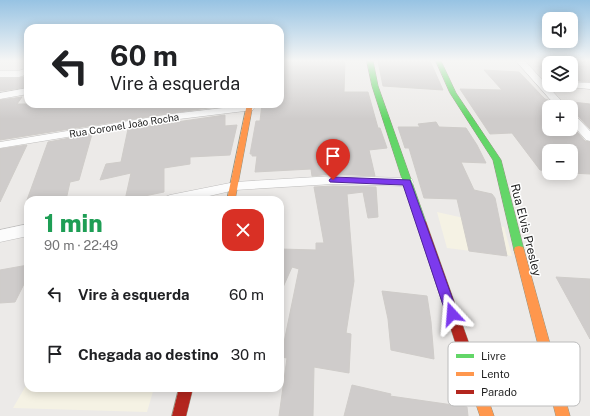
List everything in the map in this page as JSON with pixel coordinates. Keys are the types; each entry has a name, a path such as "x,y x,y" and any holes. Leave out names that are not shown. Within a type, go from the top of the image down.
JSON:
{"street":[{"path":"374,80 462,342"},
{"name":"Rua Elvis Presley","path":"447,80 453,93 497,160 543,342"},
{"path":"578,85 590,86"},
{"path":"0,96 24,92"},
{"name":"Rua Coronel João Rocha","path":"0,145 236,108"},
{"path":"232,196 250,108"},
{"path":"578,125 590,138"},
{"path":"189,196 235,186 333,180 407,182"},
{"path":"0,236 24,231"},
{"path":"179,416 185,392"},
{"path":"484,406 487,416"},
{"name":"Rua Elvis Presley","path":"560,406 563,416"}],"shaded area":[{"path":"437,212 504,227 512,256 447,248"},
{"path":"24,389 24,392 153,392 147,412 13,408"}],"building":[{"path":"0,80 24,80 24,88 0,91"},
{"path":"284,80 344,80 344,92 368,92 378,128 380,128 387,148 369,150 375,176 333,174 312,176 311,169 255,172 257,156 252,156 252,154 250,154 256,121 260,121 262,108 284,108"},
{"path":"382,80 439,80 443,90 383,86"},
{"path":"493,80 527,80 545,99 548,100 542,100 542,136 578,136 578,133 585,141 590,142 590,174 578,173 578,144 542,144 542,170 540,170 512,133 490,134 460,89 502,90"},
{"path":"578,80 590,80 590,82 579,81"},
{"path":"22,97 17,104 24,104 24,108 209,108 0,140 0,100"},
{"path":"578,103 590,104 590,129 578,116"},
{"path":"225,115 225,126 237,125 230,155 190,157 190,164 164,168 164,192 144,196 126,196 131,173 100,180 106,164 121,162 128,129"},
{"path":"436,122 439,127 466,128 477,145 486,163 461,162 474,190 492,194 495,198 507,256 469,251 457,199 424,198 409,148 405,148 398,127 420,127 418,124"},
{"path":"92,134 79,180 70,182 67,196 28,196 48,142"},
{"path":"27,145 0,202 0,149"},
{"path":"314,187 376,187 378,217 368,218 363,192 347,194 354,281 346,333 351,334 349,373 314,367 313,416 279,416 282,392 284,392 287,358 284,358 284,342 299,269 292,267 284,285 284,249 316,250 316,243 324,243"},
{"path":"24,266 24,284 15,302 0,303 0,270"},
{"path":"556,277 590,279 590,339"},
{"path":"382,291 427,296 434,359 391,350 388,319"},
{"path":"352,385 391,394 390,396 448,404 448,406 467,407 468,416 344,416"}],"traffic: fast":[{"path":"374,80 421,222"},
{"path":"447,80 453,93 497,160 519,250"}],"traffic: slow":[{"path":"232,196 249,108"},
{"path":"519,250 543,342"},
{"path":"484,406 487,416"},
{"path":"560,406 563,416"}],"traffic: jam":[{"path":"421,222 462,342"},
{"path":"179,416 185,392"}],"route":[{"path":"333,180 407,182 452,314"}]}
